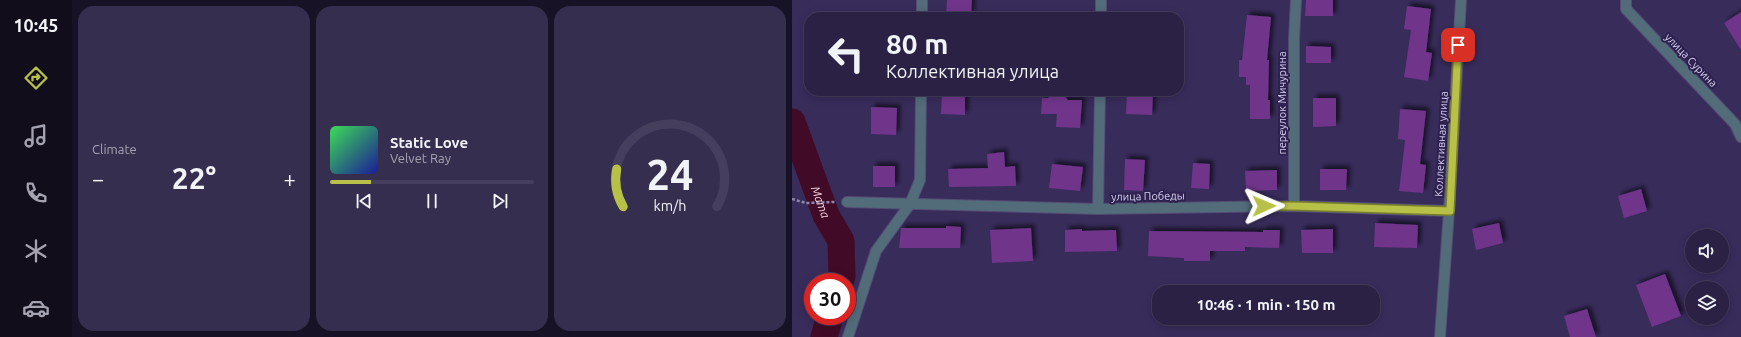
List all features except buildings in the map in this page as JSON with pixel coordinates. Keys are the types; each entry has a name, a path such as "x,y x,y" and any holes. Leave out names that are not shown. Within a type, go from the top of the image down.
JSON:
{"street":[{"path":"922,0 922,12"},
{"path":"1101,0 1101,12"},
{"name":"переулок Мичурина","path":"1294,206 1294,39 1296,0"},
{"name":"Коллективная улица","path":"1440,337 1450,211 1461,0"},
{"name":"улица Сурина","path":"1626,0 1626,9 1735,124 1741,137"},
{"path":"848,337 876,250 910,204 920,180 921,96"},
{"path":"1098,209 1100,96"},
{"name":"улица Победы","path":"847,202 1098,209 1294,206 1450,211"}],"path":[{"path":"792,199 806,203 847,202"}],"waterway":[{"name":"Мата","path":"792,122 826,215 841,241 842,273"},
{"name":"Мата","path":"824,337 827,325"}],"route":[{"path":"1264,206 1450,211 1458,45"}]}
